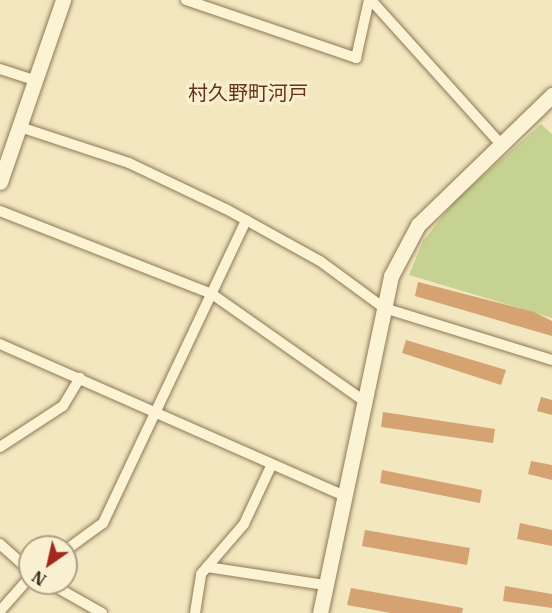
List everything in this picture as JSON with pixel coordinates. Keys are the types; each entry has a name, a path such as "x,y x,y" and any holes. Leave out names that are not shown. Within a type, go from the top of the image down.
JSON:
{"street":[{"path":"0,182 63,0"},
{"path":"186,0 212,4 357,58 370,0"},
{"path":"370,0 499,142"},
{"path":"0,69 36,81"},
{"path":"320,613 342,495 390,276 413,232 499,142 552,95"},
{"path":"20,127 129,163 246,220 320,261 384,308 552,360"},
{"path":"0,211 212,294 363,400"},
{"path":"78,541 103,523 157,413 246,220"},
{"path":"0,344 342,495"},
{"path":"0,447 63,406 80,378"},
{"path":"195,613 207,567 244,524 272,464"},
{"path":"0,544 18,560"},
{"path":"207,567 325,585"},
{"path":"0,611 18,591"},
{"path":"70,595 102,613"}],"green space":[{"path":"541,124 552,134 552,318 409,275 423,241 455,201"}],"building":[{"path":"418,282 534,312 552,321 552,336 415,296"},
{"path":"406,340 506,370 501,385 402,353"},
{"path":"541,397 552,400 552,415 537,411"},
{"path":"383,412 495,429 493,443 381,427"},
{"path":"531,461 552,465 552,480 528,474"},
{"path":"382,470 482,490 480,503 380,483"},
{"path":"520,523 552,530 552,546 517,539"},
{"path":"365,530 470,548 467,565 362,546"},
{"path":"505,586 552,594 552,608 503,601"},
{"path":"351,588 463,608 462,613 391,613 347,605"}],"district":[{"name":"村久野町河戸","path":"248,92"}]}
